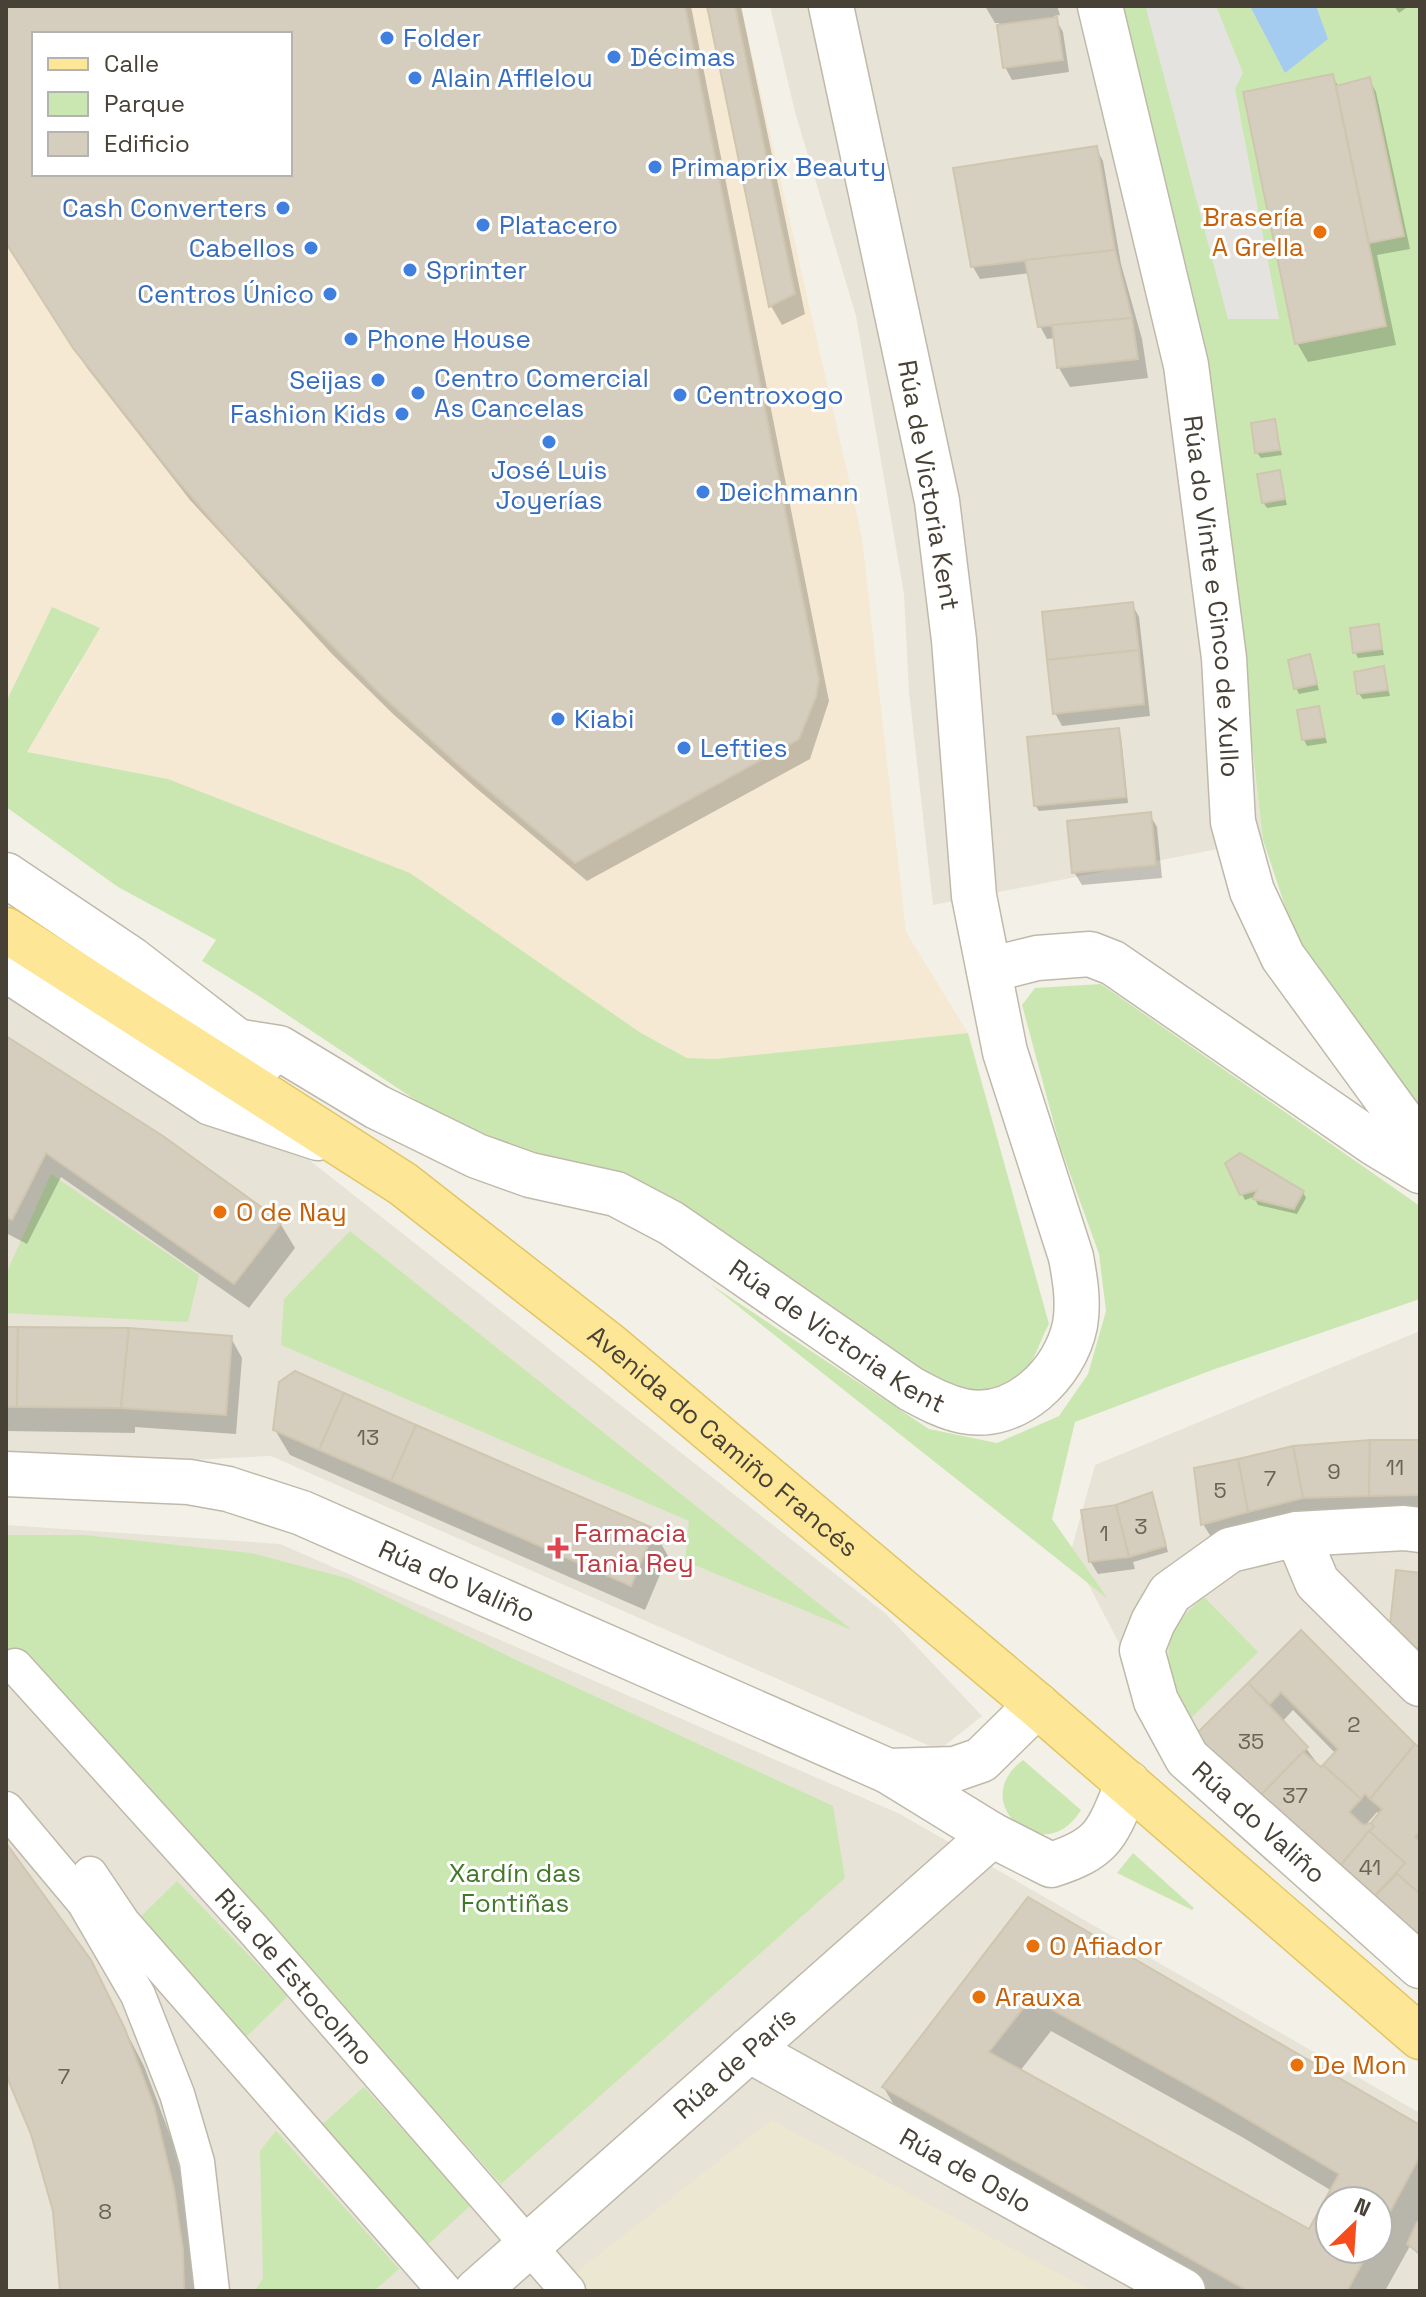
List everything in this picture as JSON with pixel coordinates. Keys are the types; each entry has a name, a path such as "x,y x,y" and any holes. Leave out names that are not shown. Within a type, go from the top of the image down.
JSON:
{"main road":[{"name":"Avenida do Camiño Francés","path":"6,930 403,1184 609,1345 1037,1705"},
{"path":"1037,1705 1420,2037"}],"street":[{"name":"Rúa de Victoria Kent","path":"241,1042 279,1048 377,1107 477,1156 530,1175 601,1190 641,1206 671,1223 911,1389 937,1403 982,1413 1006,1408 1042,1385 1056,1368 1068,1346 1077,1304 1071,1257 1005,1052 974,896 954,640 937,501 831,6"},
{"name":"Rúa do Vinte e Cinco de Xullo","path":"1100,6 1186,365 1224,658 1233,822 1252,891 1283,957 1420,1145"},
{"name":"Avenida do Camiño Francés","path":"6,875 131,959 241,1042 403,1184"},
{"path":"989,970 1037,958 1090,954 1113,963 1374,1143 1420,1171"},
{"name":"Avenida do Camiño Francés","path":"6,969 211,1103 337,1144"},
{"name":"Rúa do Valiño","path":"6,1474 189,1482 265,1500 302,1513 888,1771 992,1835 1051,1865 1081,1855 1097,1843 1110,1826 1128,1783"},
{"path":"1420,1530 1404,1528 1297,1534 1317,1582 1420,1684"},
{"name":"Rúa do Valiño","path":"1297,1534 1230,1550 1170,1593 1153,1622 1142,1650 1156,1701 1187,1758 1420,1966"},
{"name":"Rúa de Estocolmo","path":"15,1666 253,1929 568,2291"},
{"path":"992,1835 981,1804 978,1780 981,1760 1037,1705"},
{"name":"Rúa do Valiño","path":"888,1771 955,1769 981,1760"},
{"path":"6,1809 84,1902 138,1995 177,2094 197,2162 212,2291"},
{"name":"Rúa de París","path":"477,2291 992,1835"},
{"path":"90,1874 123,1923 445,2291"},
{"name":"Rúa de Oslo","path":"749,2050 1183,2291"}],"shaded area":[{"name":"Centro Comercial As Cancelas","path":"6,6 741,6 862,537 906,932 968,1033 715,1059 687,1058 641,1033 502,937 168,779 26,752 79,667 52,608 6,702"},
{"path":"770,6 1120,6 1200,332 1263,840 933,905 909,692 904,594 856,316 795,112"},
{"path":"1216,6 1243,73 1235,89 1279,319 1228,319 1146,8"},
{"path":"6,954 116,1008 886,1614 982,1716 939,1750 271,1456 6,1469"},
{"path":"1420,1331 1420,1949 1167,1735 1071,1551 1095,1465"},
{"path":"6,1525 280,1544 900,1814 1420,2113 1420,2291 6,2291"},
{"path":"771,2120 1092,2291 587,2291 573,2275"}],"green space":[{"path":"1120,6 1420,6 1420,1127 1301,954 1263,840 1213,417"},
{"path":"52,607 100,628 27,752 168,779 410,873 641,1033 687,1058 715,1059 968,1033 1049,1324 1027,1370 1010,1384 983,1392 955,1389 912,1373 610,1171 513,1147 426,1107 202,961 216,940 118,887 6,807 6,702"},
{"path":"1101,984 1420,1206 1420,1299 1215,1369 1075,1422 1052,1519 1108,1599 710,1284 929,1429 997,1443 1059,1416 1088,1374 1106,1311 1099,1254 1060,1146 1022,1005 1035,988"},
{"path":"51,1174 199,1275 188,1322 6,1313 6,1274"},
{"path":"350,1231 852,1630 685,1561 689,1521 281,1345 284,1299"},
{"name":"Xardín das Fontiñas","path":"6,1535 84,1535 251,1553 350,1579 510,1657 833,1806 845,1878 501,2184 37,1664 6,1688"},
{"path":"1204,1597 1258,1652 1185,1724 1170,1670 1170,1641 1187,1612"},
{"path":"1023,1760 1081,1810 1066,1827 1049,1834 1032,1832 1017,1824 1006,1811 1003,1795 1007,1777"},
{"path":"1133,1853 1194,1908 1192,1910 1117,1873"},
{"path":"177,1881 288,1996 244,2039 133,1924"},
{"path":"364,2087 471,2205 426,2246 318,2128"},
{"path":"276,2131 399,2269 374,2291 255,2291 263,2278 260,2151"}],"water":[{"path":"1250,6 1316,6 1328,39 1285,73"}],"building":[{"name":"Centro Comercial As Cancelas","path":"6,6 685,6 819,680 816,697 799,739 575,863 380,694 234,546 177,480 73,348 6,243"},
{"path":"707,6 735,6 795,294 769,307"},
{"path":"1057,17 1063,60 1003,68 997,25"},
{"path":"1333,74 1386,326 1295,344 1243,92"},
{"path":"1370,77 1404,236 1369,243 1336,86"},
{"path":"1097,146 1115,250 971,267 953,168"},
{"path":"1115,250 1132,318 1038,327 1025,260"},
{"path":"1132,318 1138,359 1057,368 1052,325"},
{"path":"1275,419 1280,450 1255,453 1251,423"},
{"path":"1280,470 1285,499 1262,503 1257,474"},
{"path":"1133,602 1139,650 1047,660 1042,612"},
{"path":"1379,624 1382,649 1353,653 1350,628"},
{"path":"1139,650 1144,704 1053,714 1047,660"},
{"path":"1310,654 1317,684 1294,689 1288,660"},
{"path":"1384,666 1388,690 1357,694 1354,672"},
{"path":"1319,706 1325,737 1302,740 1297,710"},
{"path":"1119,728 1126,797 1034,806 1027,737"},
{"path":"1151,812 1156,865 1072,873 1067,821"},
{"path":"6,1036 163,1136 282,1222 234,1284 46,1153 12,1220 6,1217"},
{"path":"1240,1153 1304,1191 1294,1209 1253,1199 1257,1190 1240,1195 1225,1163"},
{"path":"6,1327 18,1327 17,1407 6,1407"},
{"path":"18,1327 129,1328 121,1408 17,1407"},
{"path":"129,1328 232,1336 226,1415 121,1408"},
{"path":"295,1371 344,1393 319,1450 273,1430 279,1382"},
{"path":"344,1393 416,1425 391,1481 319,1450"},
{"path":"416,1425 655,1529 631,1586 391,1481"},
{"path":"1370,1440 1369,1496 1303,1498 1293,1446"},
{"path":"1370,1440 1420,1440 1420,1495 1369,1496"},
{"path":"1293,1446 1303,1498 1248,1512 1238,1459"},
{"path":"1238,1459 1248,1512 1201,1525 1194,1468"},
{"path":"1152,1492 1166,1546 1129,1557 1116,1505"},
{"path":"1116,1505 1129,1557 1089,1562 1081,1510"},
{"path":"1396,1570 1420,1573 1420,1648 1413,1647 1390,1625"},
{"path":"1301,1630 1415,1744 1370,1799 1365,1794 1361,1799 1323,1765 1338,1749 1281,1692 1270,1704 1248,1683"},
{"path":"1248,1683 1308,1747 1256,1800 1194,1736"},
{"path":"1415,1744 1420,1748 1420,1831 1415,1837 1420,1841 1420,1894 1396,1873 1405,1863 1369,1831 1382,1809 1370,1799"},
{"path":"1303,1752 1321,1767 1323,1765 1361,1799 1349,1812 1363,1825 1371,1823 1374,1826 1335,1872 1256,1800"},
{"path":"1369,1831 1405,1863 1369,1902 1335,1872"},
{"path":"6,1843 91,1960 125,2029 154,2106 174,2189 183,2250 184,2291 60,2291 53,2211 31,2134 6,2075"},
{"path":"1397,1874 1420,1894 1420,1947 1369,1902"},
{"path":"1028,1897 1420,2125 1420,2156 1394,2204 1394,2185 1333,2185 1339,2174 1220,2103 1031,1998 989,2052 1309,2229 1314,2220 1314,2265 1361,2265 1347,2291 1248,2291 882,2087"},
{"path":"1417,2222 1420,2223 1420,2254 1407,2244"}],"place":[{"name":"Folder","path":"387,38"},
{"name":"Décimas","path":"614,57"},
{"name":"Alain Afflelou","path":"415,78"},
{"name":"Primaprix Beauty","path":"655,167"},
{"name":"Cash Converters","path":"283,208"},
{"name":"Platacero","path":"483,225"},
{"name":"Brasería A Grella","path":"1320,232"},
{"name":"Cabellos","path":"311,248"},
{"name":"Sprinter","path":"410,270"},
{"name":"Centros Único","path":"330,294"},
{"name":"Phone House","path":"351,339"},
{"name":"Seijas","path":"378,380"},
{"name":"Centro Comercial As Cancelas","path":"418,393"},
{"name":"Centroxogo","path":"680,395"},
{"name":"Fashion Kids","path":"402,414"},
{"name":"José Luis Joyerías","path":"549,442"},
{"name":"Deichmann","path":"703,492"},
{"name":"Kiabi","path":"558,719"},
{"name":"Lefties","path":"684,748"},
{"name":"O de Nay","path":"220,1212"},
{"name":"Farmacia Tania Rey","path":"558,1548"},
{"name":"O Afiador","path":"1033,1946"},
{"name":"Arauxa","path":"979,1997"},
{"name":"De Mon","path":"1297,2065"}]}
